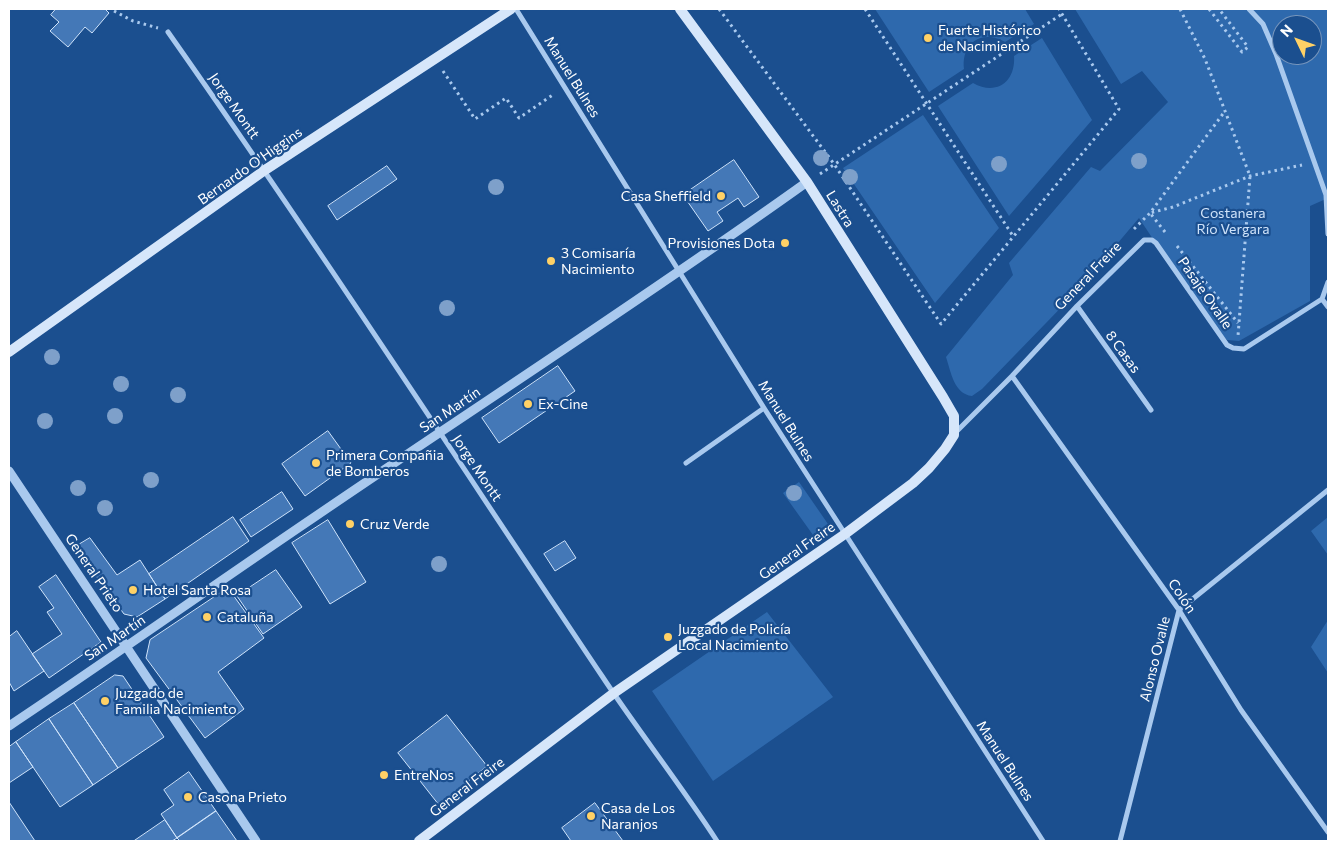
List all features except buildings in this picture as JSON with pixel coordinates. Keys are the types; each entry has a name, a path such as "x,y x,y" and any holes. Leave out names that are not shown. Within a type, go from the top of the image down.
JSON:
{"main road":[{"name":"Bernardo O'Higgins","path":"9,352 265,170 511,9"},
{"name":"Lastra","path":"680,9 806,182 954,416 954,435"},
{"name":"General Freire","path":"419,841 614,693 845,534 913,484 940,455 954,435"}],"street":[{"name":"Manuel Bulnes","path":"516,9 764,408 1043,841"},
{"path":"1249,9 1263,24 1276,54 1326,194 1328,234"},
{"name":"Jorge Montt","path":"168,32 265,170 614,693 687,794 717,841"},
{"name":"San Martín","path":"9,726 127,647 312,518 680,272 806,182"},
{"name":"General Freire","path":"954,435 1142,241 1150,240"},
{"name":"Pasaje Ovalle","path":"1150,240 1156,243 1227,344 1237,349"},
{"path":"1237,349 1244,349 1322,299 1328,282"},
{"path":"1322,299 1328,307"},
{"name":"8 Casas","path":"1077,306 1151,410"},
{"name":"Colón","path":"1012,376 1179,610 1242,710 1328,832"},
{"path":"686,463 764,408"},
{"name":"General Prieto","path":"9,471 256,841"},
{"name":"Alonso Ovalle","path":"1120,841 1179,610 1328,490"}],"path":[{"path":"719,9 834,164 940,324 1119,109 1058,9"},
{"path":"866,9 1013,236"},
{"path":"1180,9 1205,59 1250,176 1237,349"},
{"path":"1209,9 1242,52 1248,47 1219,9"},
{"path":"114,11 133,21 147,24"},
{"path":"806,182 1062,14"},
{"path":"434,58 475,119 506,98 519,118 565,87"},
{"path":"1130,234 1150,213 1225,111"},
{"path":"1150,213 1172,208 1250,176 1314,162"},
{"path":"1150,213 1168,235"},
{"path":"1174,242 1239,324"}],"green space":[{"path":"875,9 1025,9 1034,24 1005,42 997,38 988,37 975,41 966,52 964,69 929,92"},
{"name":"Costanera Río Vergara","path":"1075,9 1328,9 1328,198 1310,206 1310,301 1239,341 1227,340 1208,322 1139,218 1078,290 982,389 972,396 966,394 957,387 946,357 1013,275 1009,263 1091,167 1100,171 1168,102 1142,71 1121,84"},
{"path":"1042,38 1092,120 1009,216 938,106 973,83 989,88 1003,84 1012,73 1014,56"},
{"path":"923,115 999,228 935,303 843,168"},
{"path":"799,482 828,524 813,535 783,493"},
{"path":"1328,517 1328,555 1311,531"},
{"path":"767,612 833,697 713,781 652,691"},
{"path":"1328,620 1328,673 1311,647"}],"place":[{"name":"Fuerte Histórico de Nacimiento","path":"928,38"},
{"name":"Casa Sheffield","path":"721,196"},
{"name":"Provisiones Dota","path":"785,243"},
{"name":"3 Comisaría Nacimiento","path":"551,261"},
{"name":"Ex-Cine","path":"528,404"},
{"name":"Primera Compañia de Bomberos","path":"316,463"},
{"name":"Cruz Verde","path":"350,524"},
{"name":"Hotel Santa Rosa","path":"133,590"},
{"name":"Cataluña","path":"207,617"},
{"name":"Juzgado de Policía Local Nacimiento","path":"668,637"},
{"name":"Juzgado de Familia Nacimiento","path":"105,701"},
{"name":"EntreNos","path":"384,775"},
{"name":"Casona Prieto","path":"188,797"},
{"name":"Casa de Los Naranjos","path":"591,816"}]}
